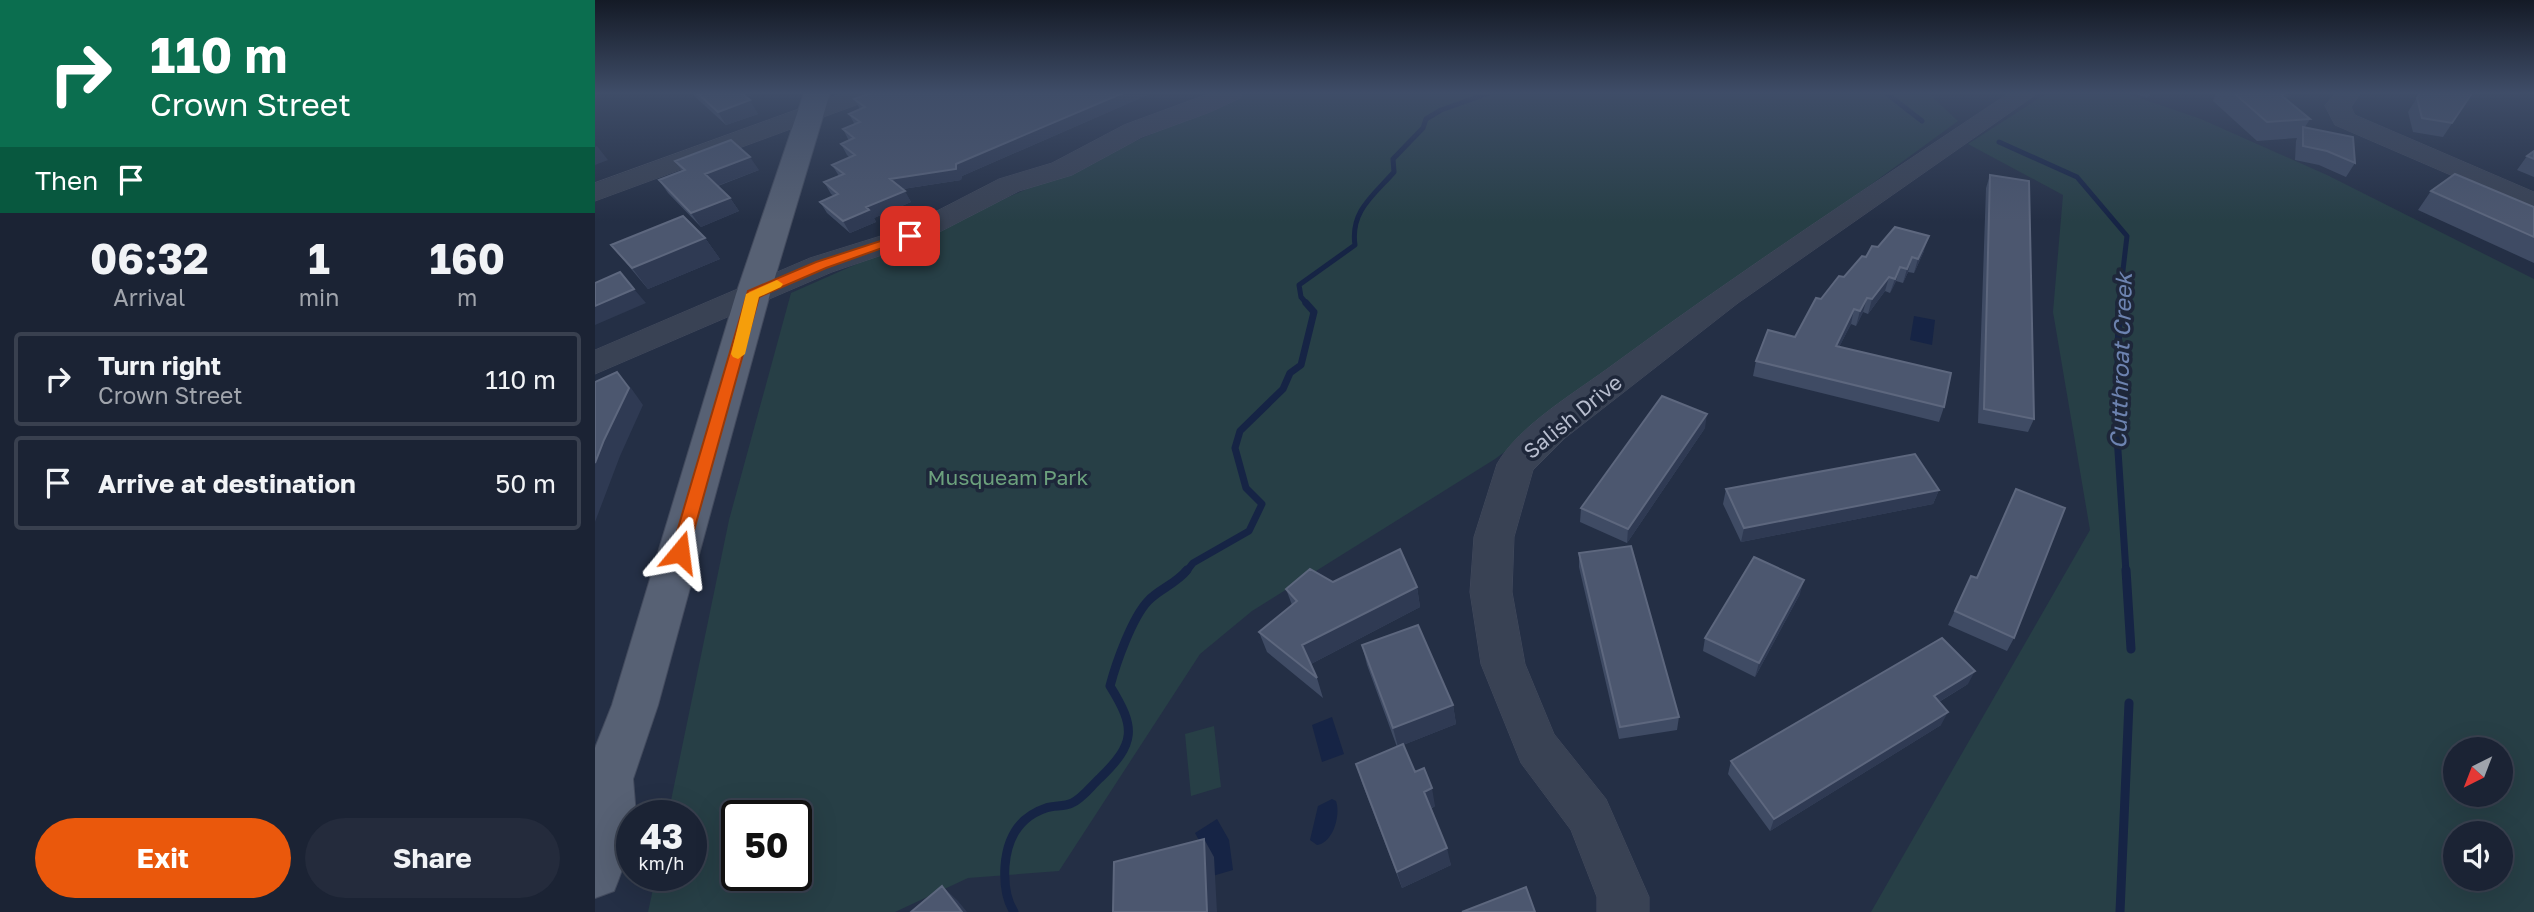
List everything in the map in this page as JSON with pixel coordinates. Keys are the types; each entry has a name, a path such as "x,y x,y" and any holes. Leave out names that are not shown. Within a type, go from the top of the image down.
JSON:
{"main road":[{"path":"595,872 611,815 599,773 635,705 753,294 804,136"}],"street":[{"path":"595,192 734,136"},
{"path":"595,363 821,265 910,236 1009,185 1062,169 1124,136"},
{"name":"Salish Drive","path":"1623,912 1623,897 1589,815 1537,748 1503,664 1490,592 1494,537 1516,464 1552,429 1727,296 1963,136"},
{"path":"2380,136 2534,202"}],"green space":[{"name":"Musqueam Park","path":"1148,136 1938,136 1495,459 1252,611 1200,654 1059,871 968,878 895,912 648,912 653,891 707,891 707,800 671,800 729,520 791,293"},
{"path":"1981,136 2238,136 2327,175 2534,279 2534,912 1871,912 2090,530 2053,312 2063,195 1968,144"},
{"path":"1214,726 1221,787 1191,796 1185,734"}],"water":[{"path":"1914,316 1935,320 1932,345 1910,340"},
{"path":"1332,717 1344,754 1322,762 1312,725"},
{"path":"1332,799 1336,801 1337,807 1334,828 1323,843 1317,845 1310,840 1318,806"},
{"path":"1217,819 1229,840 1233,870 1209,877 1207,855 1195,833"}],"building":[{"path":"851,136 1023,136 956,164 956,169 890,179 905,191 866,207 869,210 843,221 820,202 838,194 824,182 844,174 832,165 855,155 841,144 854,138"},
{"path":"2303,136 2353,137 2355,163 2327,151 2303,146"},
{"path":"731,140 750,157 705,174 730,198 691,213 659,180 685,170 675,161"},
{"path":"2455,174 2534,207 2534,237 2431,191"},
{"path":"1990,175 2029,181 2034,419 1984,409"},
{"path":"683,216 705,238 632,268 611,245"},
{"path":"1895,227 1929,236 1918,259 1912,257 1907,269 1900,267 1895,279 1889,277 1872,299 1867,298 1860,311 1854,309 1836,346 1951,373 1944,407 1756,361 1768,330 1795,337 1816,298 1821,299 1839,276 1844,277 1862,256 1866,257 1872,246 1878,247"},
{"path":"620,272 634,289 595,306 595,283"},
{"path":"617,372 629,388 595,463 595,382"},
{"path":"1662,396 1707,414 1628,529 1581,508"},
{"path":"1915,454 1939,490 1744,528 1726,489"},
{"path":"2016,489 2065,508 2014,638 1955,611 1971,576 1977,578"},
{"path":"1631,546 1679,717 1620,727 1579,553"},
{"path":"1400,549 1417,587 1302,645 1317,678 1259,632 1297,601 1286,589 1310,569 1333,582"},
{"path":"1754,557 1804,580 1759,663 1705,638"},
{"path":"1418,625 1453,705 1393,728 1362,645"},
{"path":"1942,638 1975,671 1934,696 1948,712 1774,819 1731,761"},
{"path":"1403,744 1415,772 1424,768 1432,788 1424,792 1447,848 1397,872 1356,764"},
{"path":"1204,839 1207,912 1113,912 1114,862"},
{"path":"942,886 962,912 911,912"},
{"path":"1526,887 1535,912 1462,912"}],"waterway":[{"path":"1307,304 1301,297 1299,285 1355,245 1354,233 1360,213 1394,172 1393,159 1416,136"},
{"name":"Cutthroat Creek","path":"1999,142 2077,177 2127,236 2119,304"},
{"path":"1186,572 1193,563 1249,531 1262,504 1246,488 1235,448 1240,431 1283,389 1290,373 1301,365 1314,312 1306,303"},
{"name":"Cutthroat Creek","path":"2119,303 2117,436 2126,572"},
{"path":"1014,912 1007,896 1005,866 1008,847 1016,830 1037,812 1069,804 1080,798 1120,755 1126,745 1128,724 1110,686 1120,653 1136,618 1148,601 1187,570"},
{"name":"Cutthroat Creek","path":"2126,570 2131,649"},
{"name":"Cutthroat Creek","path":"2120,912 2129,703"}],"slow traffic":[{"path":"738,354 753,294 777,284"}],"route":[{"path":"680,552 750,313 753,294 821,265 910,236"}]}
